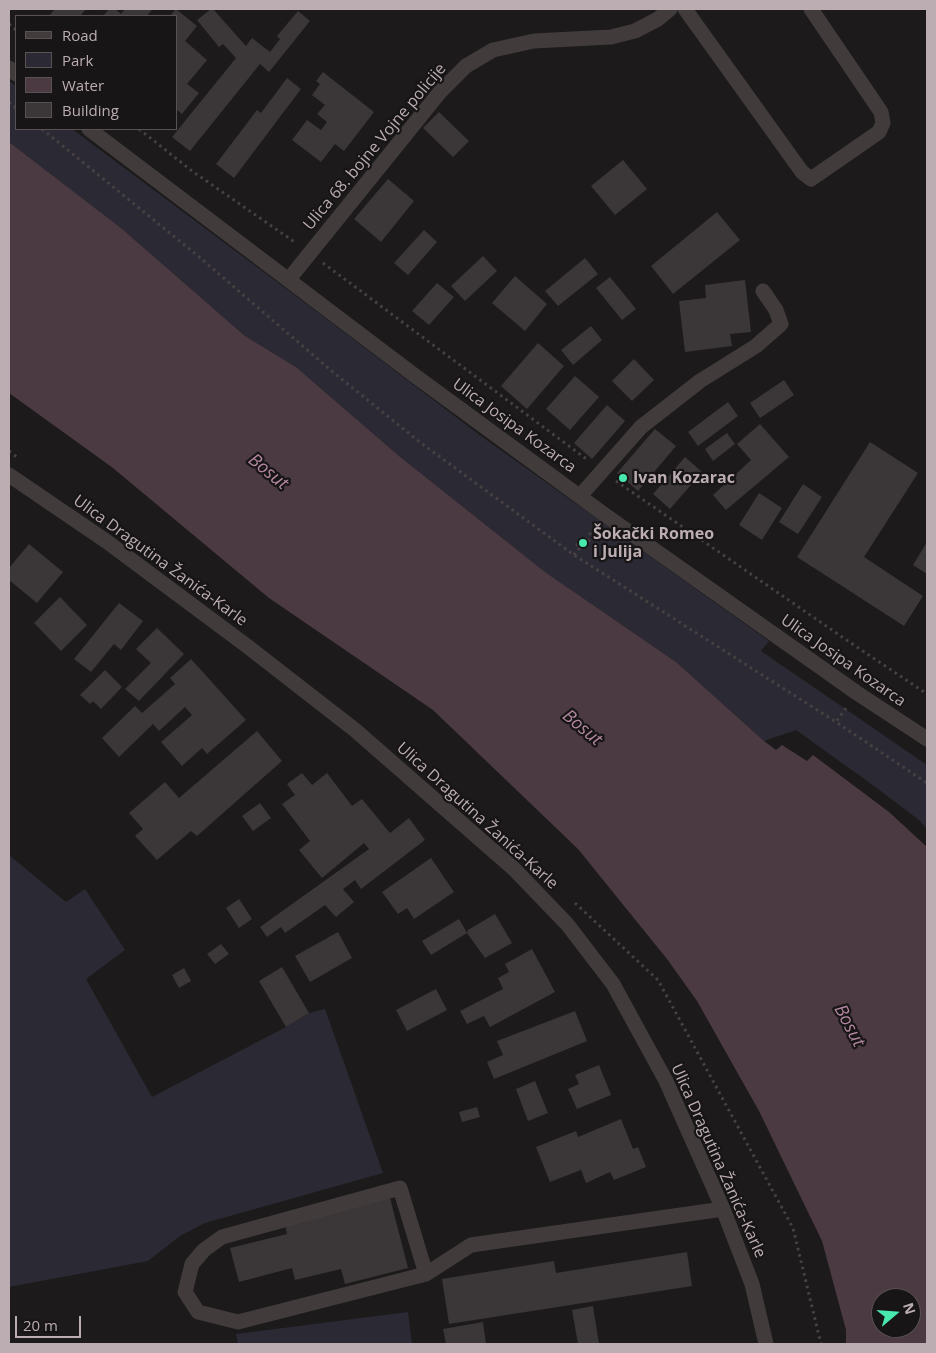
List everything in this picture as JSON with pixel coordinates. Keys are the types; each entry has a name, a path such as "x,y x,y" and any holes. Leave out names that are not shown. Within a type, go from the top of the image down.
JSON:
{"street":[{"name":"Ulica 68. bojne Vojne policije","path":"289,280 440,92 466,66 493,50 534,41 611,37 635,31 658,19 670,9"},
{"path":"685,9 802,172 811,179 879,132 882,123 881,112 811,9"},
{"name":"Ulica Josipa Kozarca","path":"90,130 414,375 605,515 857,693 927,739"},
{"path":"580,496 641,426 700,381 756,346 781,324 776,310 763,290"},
{"name":"Ulica Dragutina Žanića-Karle","path":"9,475 106,541 355,730 514,869 567,924 614,984 666,1081 723,1209 752,1284 766,1344"},
{"path":"426,1274 400,1188 222,1237 204,1250 192,1264 185,1292 198,1312 238,1322 426,1274 471,1245 723,1209"}],"path":[{"path":"43,130 191,250 334,372 421,443 574,555 836,722 927,783"},
{"path":"140,130 192,171 310,253 440,348 602,471 927,694"},
{"path":"574,555 580,547 577,545 583,537 586,539 605,515"},
{"path":"836,722 857,693"}],"green space":[{"path":"9,81 15,85 15,130 73,130 481,436 769,641 761,651 927,765 927,829 919,820 796,730 764,741 676,662 545,572 399,456 296,367 245,336 121,228 9,142"},
{"path":"9,855 66,902 85,889 125,950 86,979 152,1097 309,1013 325,1009 383,1173 205,1223 180,1236 148,1261 9,1287"},
{"path":"408,1312 412,1344 238,1344 236,1334"}],"water":[{"name":"Bosut","path":"9,142 121,228 245,336 296,367 399,456 545,572 676,662 764,741 776,750 782,745 807,761 813,755 889,812 927,847 927,1344 846,1344 846,1330 822,1241 759,1111 697,1001 667,959 578,849 433,710 269,598 113,468 9,393"}],"building":[{"path":"55,9 86,9 81,15 50,15"},
{"path":"109,9 115,9 121,14 125,9 152,10 148,15 104,15"},
{"path":"176,9 197,26 185,41 207,60 187,84 199,93 182,114 178,111 178,15 171,15"},
{"path":"213,9 246,46 252,38 270,52 280,39 277,36 298,11 310,21 269,72 260,64 190,151 172,137 236,58 223,44 219,47 197,20"},
{"path":"323,72 374,112 344,151 335,144 321,162 292,140 307,120 321,130 327,122 317,114 325,105 312,95 320,84 316,81"},
{"path":"287,78 301,89 234,178 216,164 257,110 261,113"},
{"path":"439,112 469,141 453,157 423,128"},
{"path":"623,160 647,189 615,215 591,186"},
{"path":"388,179 414,201 381,242 354,219"},
{"path":"717,212 740,240 673,294 651,266"},
{"path":"424,230 437,242 408,275 394,263"},
{"path":"483,256 497,271 465,301 451,286"},
{"path":"585,258 598,274 558,306 545,291"},
{"path":"515,276 547,304 525,331 492,303"},
{"path":"610,277 636,309 622,320 596,288"},
{"path":"745,280 751,332 730,334 732,346 685,352 679,301 706,298 705,285"},
{"path":"437,283 454,297 429,325 412,311"},
{"path":"591,326 602,340 573,365 561,350"},
{"path":"538,343 564,366 527,409 501,386"},
{"path":"634,359 654,380 632,401 612,381"},
{"path":"575,376 599,397 570,430 546,409"},
{"path":"784,380 794,395 760,418 750,403"},
{"path":"728,402 738,416 698,446 688,432"},
{"path":"607,405 625,421 592,459 574,443"},
{"path":"760,424 789,457 726,510 713,495 751,460 737,444"},
{"path":"655,429 676,446 638,491 617,473"},
{"path":"727,433 735,444 713,461 705,449"},
{"path":"870,442 918,473 864,557 923,596 904,626 797,557"},
{"path":"685,457 702,472 670,509 653,494"},
{"path":"803,484 822,497 798,534 779,522"},
{"path":"759,493 782,508 762,540 739,525"},
{"path":"927,542 927,574 913,565"},
{"path":"29,544 63,572 37,603 9,580 9,568"},
{"path":"60,597 87,625 61,651 34,623"},
{"path":"119,603 143,621 121,650 114,644 91,672 74,659"},
{"path":"157,628 184,654 139,701 125,689 151,663 136,649"},
{"path":"191,659 246,720 207,754 202,748 182,766 161,742 192,715 185,707 159,731 153,724 119,757 102,738 135,706 142,713 175,684 170,678"},
{"path":"105,670 122,687 101,709 93,701 90,704 80,695"},
{"path":"257,731 282,761 197,836 191,831 157,860 135,836 143,829 129,813 165,782 179,798"},
{"path":"302,773 312,785 327,773 352,806 362,799 390,833 409,818 425,840 361,889 355,880 343,889 354,902 336,917 325,905 285,933 281,927 267,937 260,927 369,849 364,843 322,878 299,850 310,841 282,804 295,795 287,784"},
{"path":"260,803 271,818 253,831 242,816"},
{"path":"431,858 454,892 414,919 407,908 398,914 382,892"},
{"path":"239,899 252,919 239,928 226,908"},
{"path":"495,914 512,943 485,958 467,933 468,930"},
{"path":"459,919 467,933 431,955 422,941"},
{"path":"338,932 352,958 310,982 295,956"},
{"path":"221,944 229,954 215,964 207,954"},
{"path":"532,949 555,992 490,1027 484,1016 467,1024 460,1011 503,989 498,978 509,972 505,964"},
{"path":"282,967 309,1013 286,1027 259,981"},
{"path":"184,968 191,981 179,988 172,975"},
{"path":"436,989 447,1010 407,1031 396,1010"},
{"path":"575,1011 587,1041 494,1079 487,1062 503,1055 497,1041"},
{"path":"599,1065 611,1095 577,1109 568,1089 579,1084 575,1075"},
{"path":"535,1081 548,1113 528,1121 516,1089"},
{"path":"477,1107 480,1117 462,1122 459,1112"},
{"path":"621,1119 633,1149 638,1147 646,1167 614,1180 610,1172 586,1183 581,1170 550,1182 536,1147 576,1131 578,1137"},
{"path":"390,1198 408,1268 345,1284 341,1269 295,1280 292,1268 239,1282 230,1248 287,1234 285,1225"},
{"path":"687,1252 692,1286 449,1324 442,1279 554,1261 556,1273"},
{"path":"593,1306 599,1344 578,1344 572,1310"},
{"path":"483,1322 486,1344 446,1344 443,1329"}],"place":[{"name":"Ivan Kozarac","path":"623,478"},
{"name":"Šokački Romeo i Julija","path":"583,543"}]}
